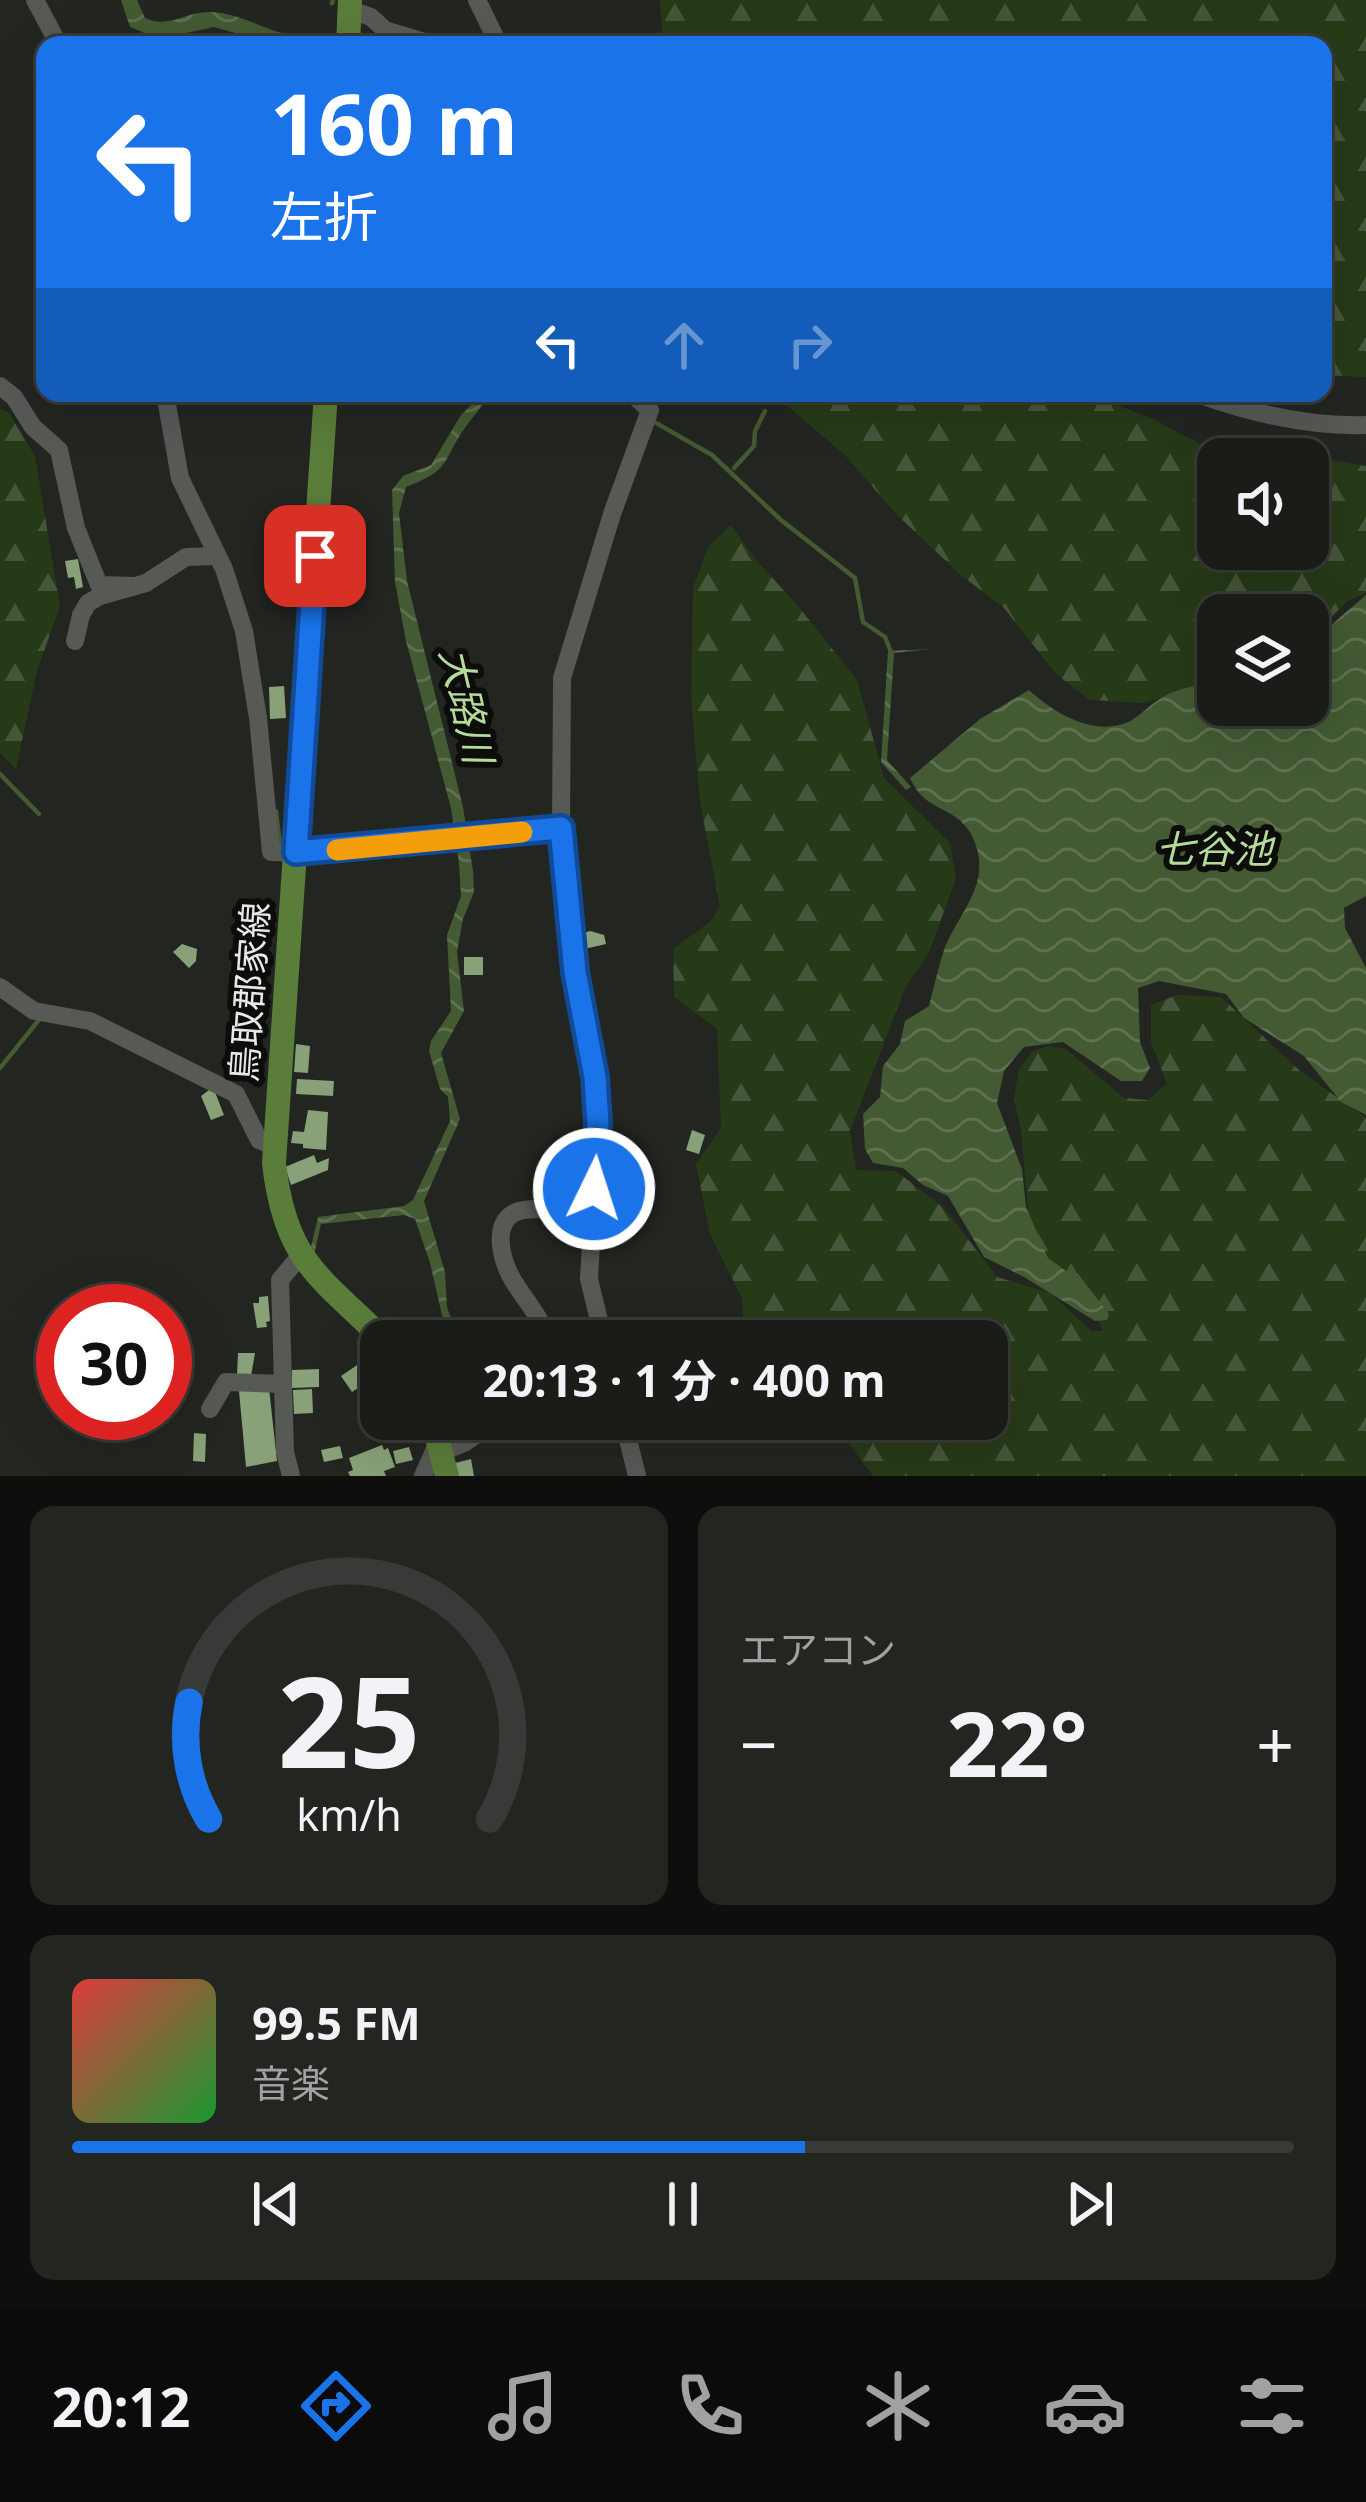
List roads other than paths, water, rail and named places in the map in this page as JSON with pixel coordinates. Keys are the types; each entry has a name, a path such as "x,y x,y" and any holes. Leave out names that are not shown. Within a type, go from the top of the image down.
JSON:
{"main road":[{"name":"鳥取郡家線","path":"325,402 275,1147 278,1196 300,1256 362,1320"}],"street":[{"path":"34,0 54,36"},
{"path":"477,0 495,36"},
{"path":"350,22 371,17 386,29 407,36"},
{"path":"0,386 58,450 71,512 93,577 99,585 133,586"},
{"path":"167,402 180,478 217,556 244,632 271,852 561,828"},
{"path":"599,1320 589,1279 598,1124 595,1077 575,972 561,828 562,678 612,514 650,410 641,402"},
{"path":"1221,402 1248,412 1336,426 1366,425"},
{"path":"75,641 88,603 146,583 186,557 217,556"},
{"path":"0,987 43,1023 90,1021 236,1094 259,1140 275,1147"},
{"path":"540,1320 506,1267 501,1231 506,1220 519,1210 592,1215"},
{"path":"291,1476 285,1452 280,1280 300,1256"},
{"path":"210,1409 226,1382 283,1384"},
{"path":"423,1476 440,1447 470,1440"},
{"path":"628,1440 637,1476"}],"water":[{"path":"121,0 137,0 145,18 153,21 220,13 300,36 246,36 214,27 152,36 130,27"},
{"path":"474,402 485,402 440,469 406,487 399,513 407,581 463,807 473,871 474,892 457,952 464,1011 441,1053 460,1119 424,1201 445,1272 452,1320 443,1320 415,1219 404,1215 321,1224 314,1255 310,1251 318,1217 404,1206 413,1200 450,1121 448,1097 440,1089 429,1051 451,1011 447,935 461,896 459,864 451,808 395,582 392,490 403,476 431,465 461,415"},
{"name":"七谷池","path":"1366,595 1366,896 1344,908 1345,928 1366,968 1366,1115 1341,1102 1304,1056 1244,1018 1226,994 1159,981 1138,988 1140,1042 1150,1068 1142,1081 1121,1081 1063,1042 1024,1047 1004,1071 997,1103 1022,1169 1026,1207 1048,1258 1078,1274 1109,1314 1107,1320 1095,1321 984,1257 948,1196 923,1185 903,1168 873,1163 865,1149 863,1114 880,1097 883,1066 900,1044 905,1021 929,1006 944,950 972,896 979,867 971,834 957,818 924,797 910,778 980,719 1029,690 1064,715 1105,727 1132,720 1159,699 1197,686 1197,726 1329,726 1329,627"},
{"path":"932,649 894,653 887,760 911,787 906,790 881,762 888,651"}],"waterway":[{"path":"369,36 373,36"},
{"path":"734,468 754,446 765,411"},
{"path":"656,423 712,455 781,520 855,578 863,622 885,637 891,652"},
{"path":"0,774 39,814"},
{"path":"276,811 280,844"},
{"path":"0,1068 38,1021"}],"water label":[{"name":"大路川","path":"468,705"}]}
